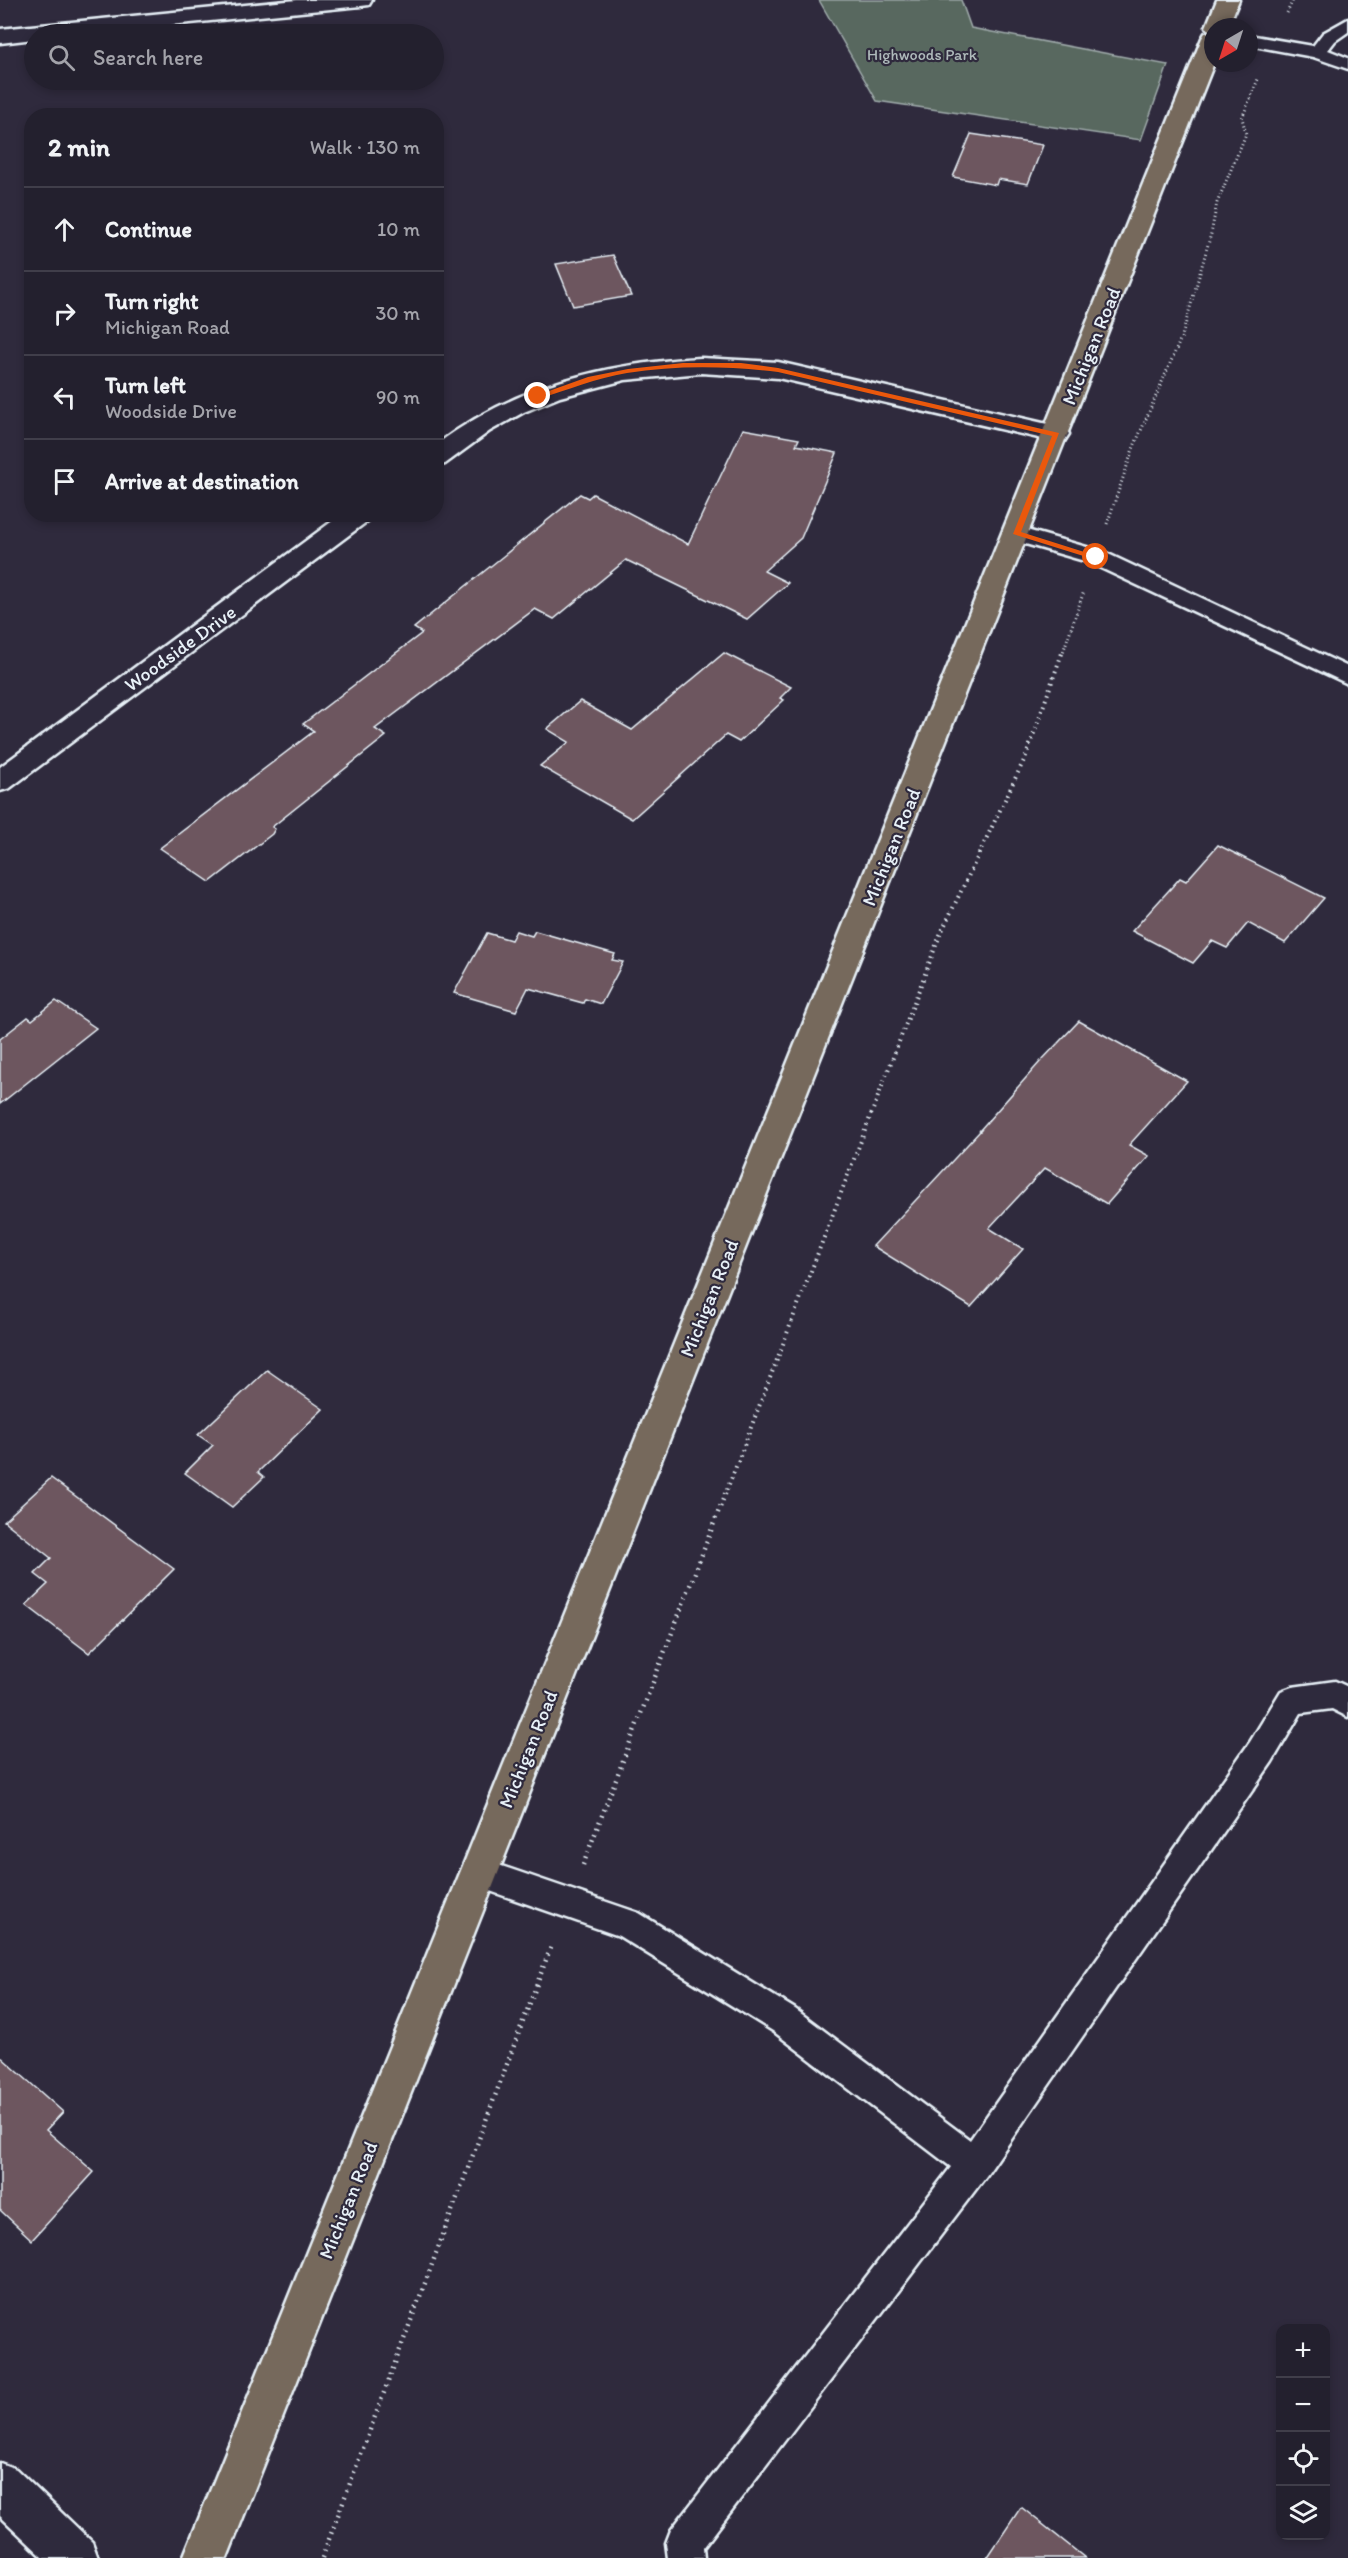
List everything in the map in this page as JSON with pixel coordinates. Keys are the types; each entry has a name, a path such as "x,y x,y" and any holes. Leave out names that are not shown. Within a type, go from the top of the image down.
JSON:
{"main road":[{"path":"1221,18 1228,0"},
{"name":"Michigan Road","path":"205,2558 1204,61"}],"street":[{"path":"120,24 361,0"},
{"path":"0,36 24,34"},
{"path":"444,452 479,426 507,410 555,390 628,371 683,366 741,366 778,370 1056,434"},
{"name":"Woodside Drive","path":"0,781 349,522"},
{"path":"0,2485 76,2558"}],"lane":[{"path":"1317,52 1329,37 1348,24"},
{"path":"1258,42 1317,52 1348,64"},
{"path":"1016,534 1096,557 1348,675"},
{"path":"686,2558 684,2543 974,2164 1255,1762 1292,1701 1335,1695 1348,1703"},
{"path":"478,1873 628,1924 784,2020 974,2164"}],"path":[{"path":"322,2558 568,1904 940,935 1026,756 1133,448 1182,336 1211,234 1217,203 1246,134 1242,118 1293,0"}],"green space":[{"name":"Highwoods Park","path":"819,0 961,0 971,28 1168,65 1141,140 877,101"}],"building":[{"path":"971,134 1043,145 1028,184 998,179 996,185 953,177"},
{"path":"613,255 631,296 573,306 556,264"},
{"path":"743,429 799,439 796,445 837,453 801,538 764,571 788,583 747,619 626,560 554,619 535,609 375,729 386,736 272,827 275,829 272,834 210,882 160,848 314,731 303,724 422,633 414,628 580,494 588,498 593,494 688,544"},
{"path":"724,653 791,687 780,698 784,700 739,742 726,735 632,819 540,766 569,742 547,729 580,701 632,730"},
{"path":"1218,845 1324,898 1285,943 1248,923 1227,948 1212,941 1193,963 1132,931 1180,878 1186,881"},
{"path":"516,931 532,936 535,931 615,954 612,960 623,962 601,1004 585,999 583,1003 528,988 516,1011 454,993 487,933 511,940"},
{"path":"56,1001 96,1028 0,1104 0,1039 28,1017 32,1020"},
{"path":"1079,1021 1187,1081 1129,1145 1149,1156 1107,1204 1045,1168 989,1228 1023,1249 971,1307 873,1246"},
{"path":"267,1370 323,1409 258,1472 264,1477 232,1507 185,1473 213,1445 198,1435"},
{"path":"51,1478 174,1569 89,1653 26,1605 48,1584 35,1574 51,1558 4,1521"},
{"path":"0,2056 63,2112 46,2130 94,2172 32,2240 0,2210"},
{"path":"1021,2507 1085,2558 987,2558"}],"route":[{"path":"538,396 590,379 646,368 741,366 778,370 1056,434 1016,534 1096,557"}]}
